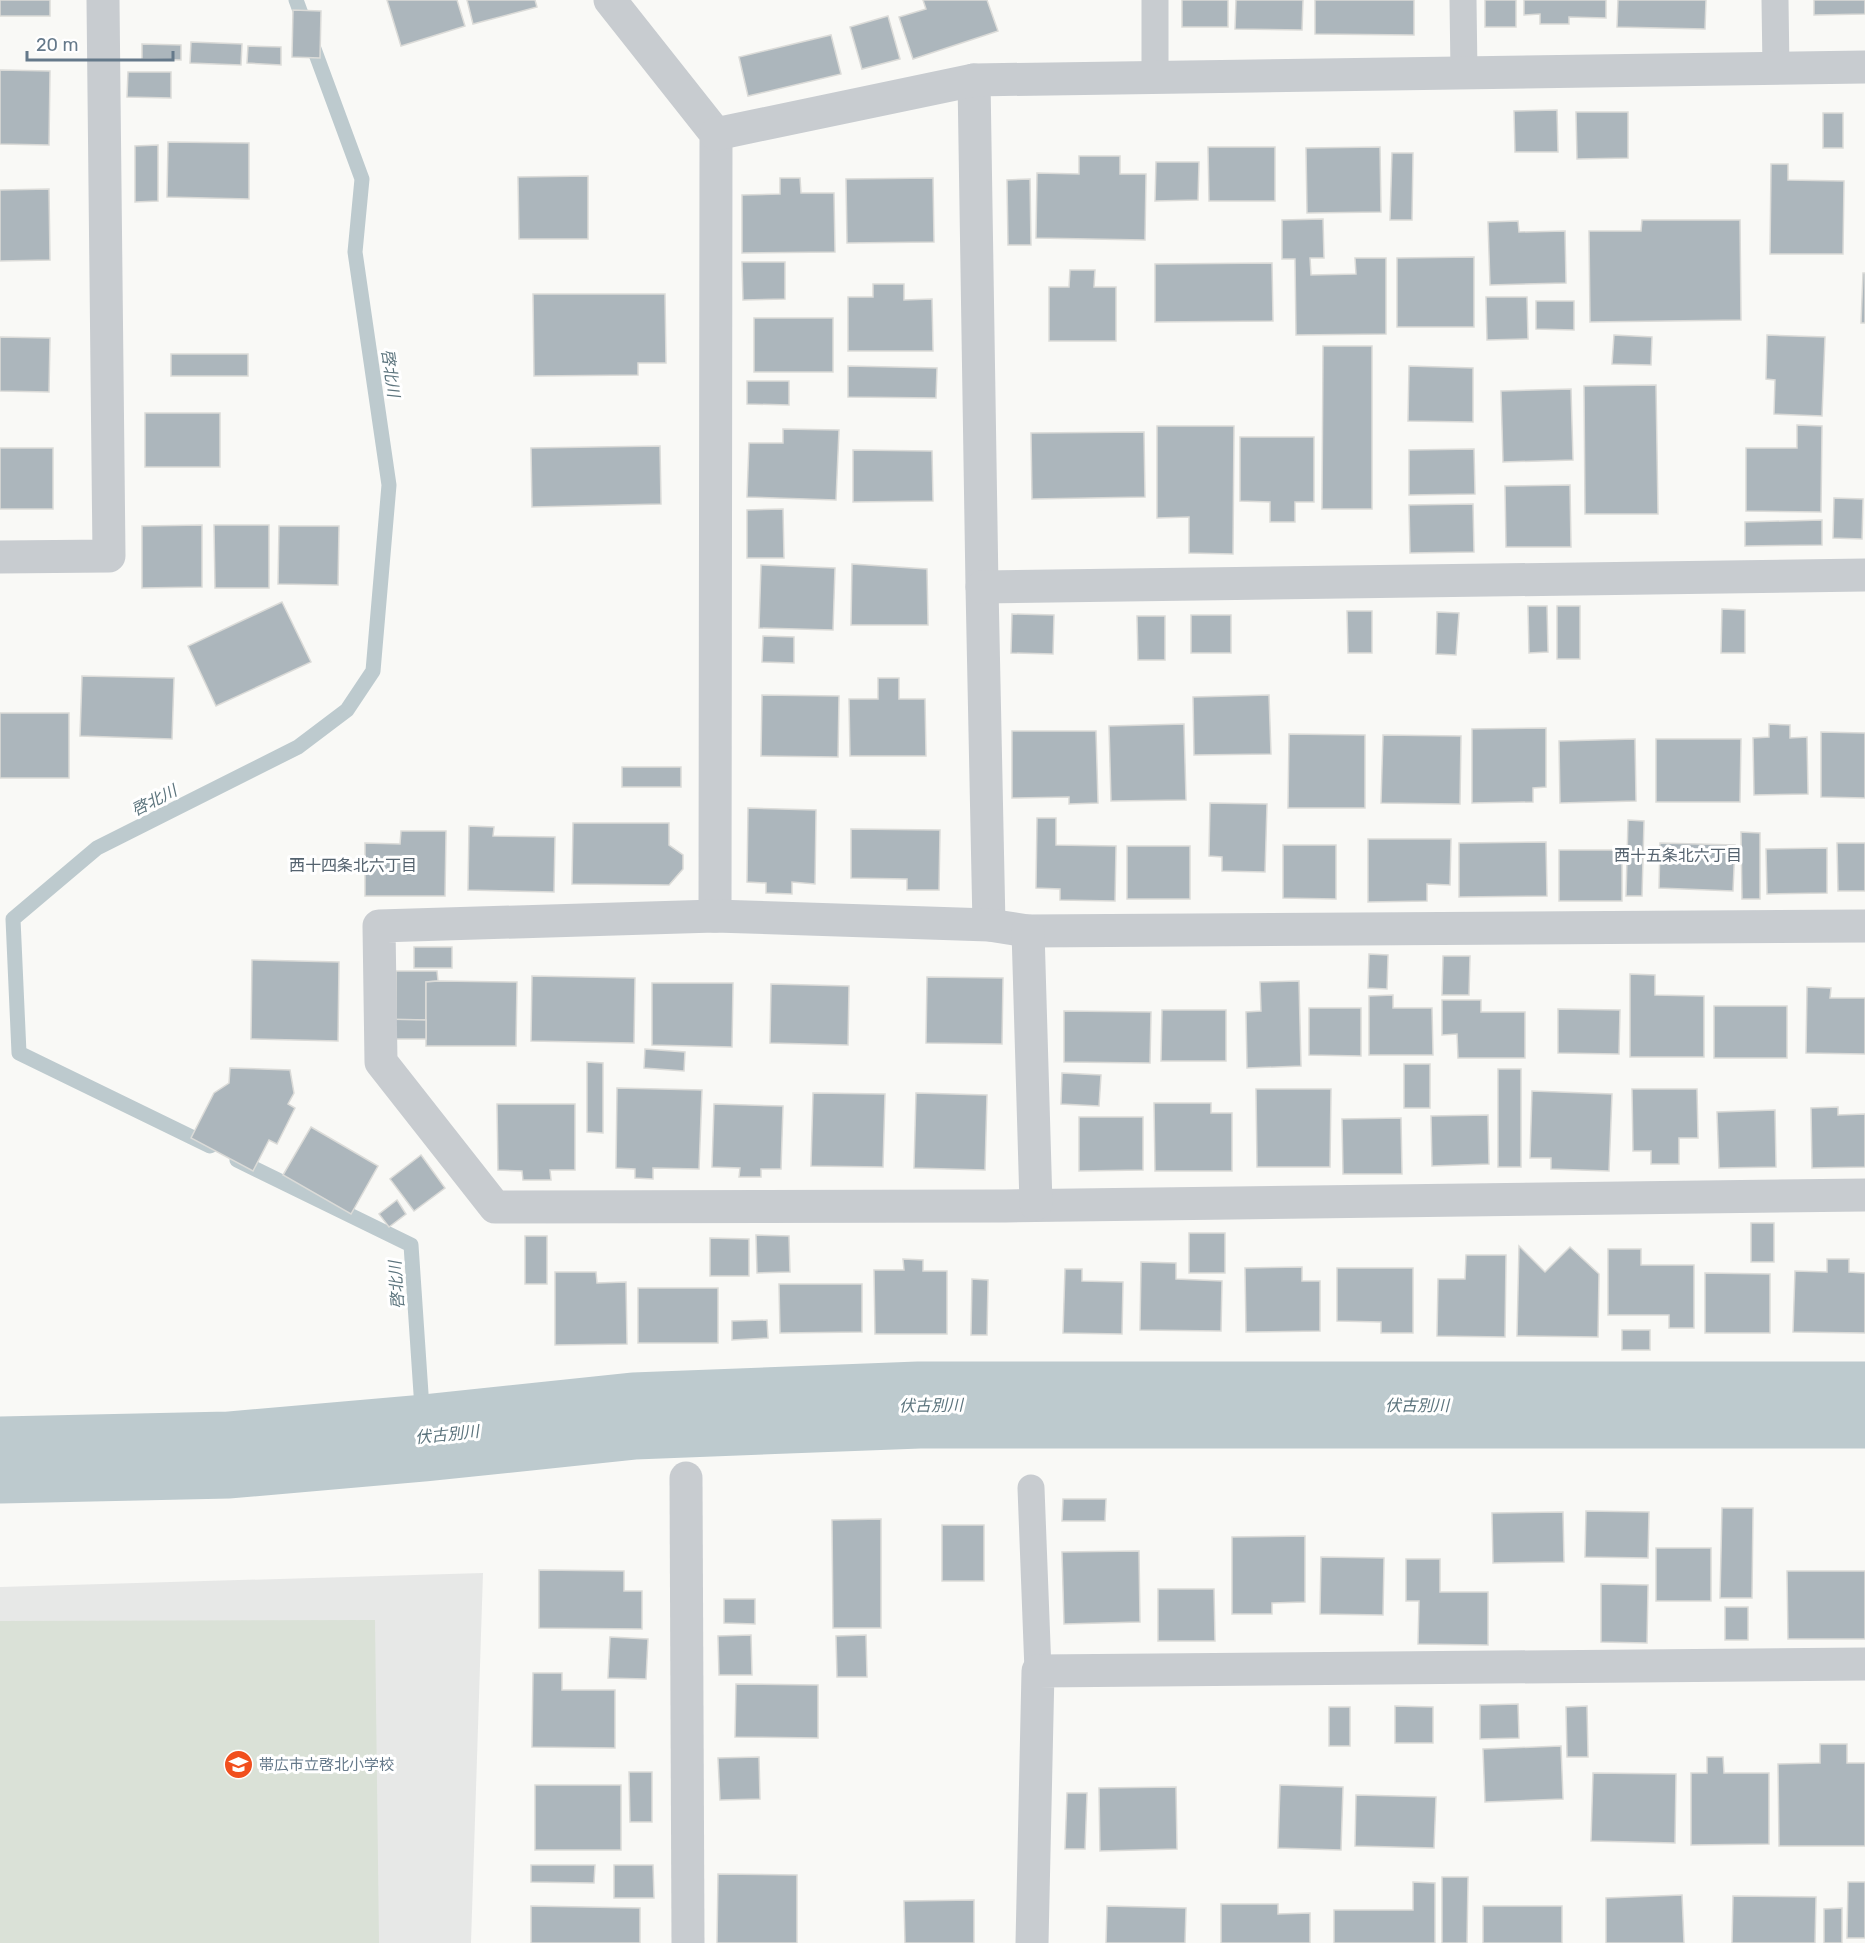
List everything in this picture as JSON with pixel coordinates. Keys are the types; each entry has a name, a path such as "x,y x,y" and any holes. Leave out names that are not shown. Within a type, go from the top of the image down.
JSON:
{"street":[{"path":"0,557 109,556 103,0"},
{"path":"610,0 716,134 715,916"},
{"path":"716,134 974,80 1865,67"},
{"path":"974,80 989,925"},
{"path":"982,587 1865,575"},
{"path":"1865,926 1028,931 989,925 715,916 379,926 381,1062 495,1208 1865,1195"},
{"path":"1028,931 1036,1204"},
{"path":"686,1478 688,1943"},
{"path":"1032,1943 1038,1671 1865,1664"}],"lane":[{"path":"1155,0 1155,77"},
{"path":"1463,0 1464,73"},
{"path":"1775,0 1776,69"},
{"path":"1031,1488 1038,1671"}],"shaded area":[{"name":"帯広市立啓北小学校","path":"483,1573 471,1943 0,1943 0,1587"},
{"name":"帯広市立啓北小学校","path":"375,1620 379,1943 0,1943 0,1621"}],"building":[{"path":"0,0 50,0 50,16 0,16"},
{"path":"387,0 457,0 465,26 401,46"},
{"path":"467,0 535,0 537,7 473,24"},
{"path":"923,0 987,0 998,31 913,59 899,17 926,9"},
{"path":"1182,0 1228,0 1228,27 1182,27"},
{"path":"1236,0 1303,0 1302,30 1235,29"},
{"path":"1315,0 1414,0 1414,35 1315,34"},
{"path":"1485,0 1516,0 1516,27 1485,27"},
{"path":"1524,0 1606,0 1606,18 1569,17 1569,24 1540,24 1540,14 1524,15"},
{"path":"1618,0 1706,0 1705,29 1617,27"},
{"path":"1814,0 1865,0 1865,14 1814,15"},
{"path":"293,10 321,11 320,58 292,57"},
{"path":"888,16 900,59 862,69 850,27"},
{"path":"831,35 841,74 748,96 739,57"},
{"path":"191,42 242,44 241,65 190,63"},
{"path":"142,44 181,45 181,60 142,59"},
{"path":"248,46 281,47 281,65 247,63"},
{"path":"0,70 50,71 49,145 0,144"},
{"path":"128,72 171,72 171,98 127,97"},
{"path":"1557,110 1558,152 1515,152 1514,111"},
{"path":"1576,112 1628,112 1628,158 1577,159"},
{"path":"1823,113 1843,113 1843,148 1823,148"},
{"path":"168,142 249,143 249,199 167,197"},
{"path":"158,145 158,201 135,202 135,146"},
{"path":"1208,147 1275,147 1275,201 1209,201"},
{"path":"1380,147 1381,212 1307,213 1306,148"},
{"path":"1392,153 1413,153 1412,220 1390,220"},
{"path":"1079,156 1120,156 1120,174 1146,174 1145,240 1036,238 1037,173 1079,174"},
{"path":"1156,162 1199,162 1198,200 1155,201"},
{"path":"1771,164 1788,164 1788,180 1844,181 1843,254 1770,254"},
{"path":"588,176 588,239 519,239 518,177"},
{"path":"780,178 800,178 801,193 834,193 835,252 742,253 742,195 780,194"},
{"path":"933,178 934,242 847,243 846,179"},
{"path":"1030,179 1031,245 1008,245 1007,180"},
{"path":"49,189 50,260 0,261 0,190"},
{"path":"1323,219 1324,258 1310,258 1311,275 1356,274 1355,258 1386,258 1386,334 1296,335 1295,259 1282,259 1282,220"},
{"path":"1642,220 1740,220 1741,320 1590,322 1589,231 1641,231"},
{"path":"1518,221 1519,232 1565,231 1566,283 1490,285 1488,222"},
{"path":"1474,257 1474,327 1397,327 1397,258"},
{"path":"742,262 785,262 785,299 743,300"},
{"path":"1272,263 1273,321 1155,322 1155,264"},
{"path":"1070,270 1095,270 1094,287 1116,287 1116,341 1049,341 1049,287 1069,287"},
{"path":"1863,273 1865,273 1865,323 1861,323"},
{"path":"873,284 904,284 904,300 932,299 933,351 848,351 848,297 873,297"},
{"path":"533,294 665,294 666,363 638,363 638,375 534,376"},
{"path":"1486,297 1527,297 1528,339 1487,340"},
{"path":"1536,301 1574,301 1574,330 1536,329"},
{"path":"754,318 833,318 833,372 754,372"},
{"path":"1614,335 1652,337 1651,365 1612,364"},
{"path":"1767,335 1825,337 1822,416 1774,414 1775,380 1766,379"},
{"path":"0,337 50,338 49,392 0,391"},
{"path":"1323,346 1372,346 1372,509 1322,509"},
{"path":"171,354 248,354 248,376 171,376"},
{"path":"848,366 937,368 936,398 848,397"},
{"path":"1409,366 1473,368 1473,422 1408,421"},
{"path":"747,381 789,381 789,405 747,404"},
{"path":"1656,385 1658,514 1585,514 1584,386"},
{"path":"1571,389 1573,460 1503,462 1501,391"},
{"path":"145,413 220,413 220,467 145,467"},
{"path":"1797,425 1822,426 1821,512 1746,511 1746,448 1797,448"},
{"path":"1157,426 1234,426 1233,554 1189,553 1189,517 1157,518"},
{"path":"783,429 839,430 836,500 747,497 749,443 783,443"},
{"path":"1144,432 1145,497 1032,499 1031,433"},
{"path":"1240,437 1314,437 1314,502 1295,502 1295,522 1270,522 1270,502 1240,501"},
{"path":"660,446 661,504 532,507 531,448"},
{"path":"0,448 53,448 53,509 0,509"},
{"path":"1474,449 1475,494 1409,495 1409,450"},
{"path":"853,450 932,451 933,501 853,502"},
{"path":"1570,485 1571,547 1506,547 1505,486"},
{"path":"1834,498 1863,499 1862,539 1833,538"},
{"path":"1473,504 1474,552 1410,553 1409,505"},
{"path":"783,509 784,558 747,558 747,510"},
{"path":"1822,520 1822,545 1745,546 1745,522"},
{"path":"202,525 202,587 142,588 142,526"},
{"path":"214,525 269,525 269,588 215,588"},
{"path":"279,526 339,526 338,585 278,584"},
{"path":"852,564 927,569 928,625 851,625"},
{"path":"761,565 835,568 833,630 759,628"},
{"path":"282,602 311,662 216,706 188,646"},
{"path":"1528,606 1547,606 1548,652 1529,653"},
{"path":"1557,606 1580,606 1580,659 1557,659"},
{"path":"1722,609 1745,610 1745,653 1721,653"},
{"path":"1347,611 1372,611 1372,653 1348,653"},
{"path":"1437,612 1459,613 1456,655 1436,654"},
{"path":"1012,614 1054,615 1053,654 1011,653"},
{"path":"1191,615 1231,615 1231,653 1191,653"},
{"path":"1137,616 1165,616 1165,660 1138,660"},
{"path":"763,636 794,637 794,663 762,662"},
{"path":"82,676 174,678 172,739 80,736"},
{"path":"878,678 899,678 899,699 925,699 926,756 850,756 849,699 878,699"},
{"path":"762,695 839,696 838,757 761,756"},
{"path":"1269,695 1271,754 1194,755 1193,697"},
{"path":"0,713 69,713 69,778 0,778"},
{"path":"1184,724 1186,800 1111,801 1109,726"},
{"path":"1769,724 1790,725 1790,738 1807,737 1808,794 1754,795 1753,738 1769,737"},
{"path":"1546,728 1546,787 1533,788 1533,802 1472,803 1472,729"},
{"path":"1012,731 1096,731 1098,803 1069,804 1069,797 1012,798"},
{"path":"1821,732 1865,733 1865,798 1821,797"},
{"path":"1289,734 1365,735 1365,808 1288,808"},
{"path":"1383,735 1461,736 1460,804 1381,803"},
{"path":"1635,739 1636,801 1560,803 1559,741"},
{"path":"1656,739 1741,739 1740,802 1656,802"},
{"path":"622,767 681,767 681,787 622,787"},
{"path":"1210,803 1267,804 1265,872 1222,871 1222,857 1209,856"},
{"path":"748,808 816,810 815,884 792,882 792,894 766,893 766,883 747,882"},
{"path":"1037,818 1056,818 1056,845 1116,846 1115,901 1060,900 1060,889 1036,888"},
{"path":"1628,820 1644,821 1642,896 1626,896"},
{"path":"573,823 669,823 669,845 683,855 683,869 669,885 572,884"},
{"path":"469,826 494,827 493,836 555,837 554,892 468,890"},
{"path":"851,829 940,830 939,890 907,890 907,879 851,878"},
{"path":"401,831 446,831 445,896 365,896 365,843 400,844"},
{"path":"1741,832 1760,833 1760,899 1742,899"},
{"path":"1368,839 1451,839 1450,885 1427,884 1427,901 1368,902"},
{"path":"1546,842 1547,896 1459,897 1459,843"},
{"path":"1660,843 1735,845 1733,891 1659,888"},
{"path":"1837,843 1865,843 1865,891 1838,891"},
{"path":"1283,845 1336,845 1336,899 1283,898"},
{"path":"1127,846 1190,846 1190,899 1127,899"},
{"path":"1827,848 1827,893 1767,894 1766,849"},
{"path":"1559,850 1622,850 1622,901 1559,901"},
{"path":"414,947 452,947 452,968 414,968"},
{"path":"1369,954 1388,955 1387,989 1368,988"},
{"path":"1443,956 1470,956 1469,995 1442,995"},
{"path":"252,960 339,962 338,1041 251,1039"},
{"path":"396,971 437,971 438,981 426,982 426,1020 396,1020"},
{"path":"1630,974 1655,975 1655,995 1704,996 1704,1057 1630,1057"},
{"path":"532,976 635,978 634,1043 531,1041"},
{"path":"927,977 1003,978 1002,1044 926,1043"},
{"path":"1299,981 1301,1066 1247,1068 1246,1012 1261,1011 1260,982"},
{"path":"426,982 517,982 516,1046 426,1046"},
{"path":"652,983 733,983 732,1047 652,1045"},
{"path":"771,984 849,986 848,1045 770,1043"},
{"path":"1807,987 1831,988 1830,998 1865,998 1865,1054 1806,1053"},
{"path":"1393,995 1393,1008 1432,1008 1433,1055 1369,1055 1369,996"},
{"path":"1442,1000 1481,1000 1481,1012 1525,1012 1525,1058 1458,1058 1457,1034 1442,1035"},
{"path":"1714,1006 1787,1006 1787,1058 1714,1058"},
{"path":"1309,1008 1361,1008 1361,1056 1309,1055"},
{"path":"1558,1009 1620,1010 1619,1054 1558,1053"},
{"path":"1162,1010 1226,1010 1226,1061 1161,1061"},
{"path":"1064,1011 1151,1012 1150,1063 1064,1062"},
{"path":"383,1019 426,1020 426,1039 382,1039"},
{"path":"645,1049 685,1052 684,1071 644,1068"},
{"path":"587,1062 603,1063 603,1133 587,1132"},
{"path":"1404,1064 1430,1064 1430,1108 1404,1108"},
{"path":"230,1068 290,1070 294,1093 288,1104 295,1108 277,1144 269,1140 253,1171 191,1138 214,1093 229,1083"},
{"path":"1498,1069 1521,1069 1521,1167 1498,1167"},
{"path":"1062,1073 1101,1075 1099,1106 1061,1104"},
{"path":"617,1088 702,1090 699,1169 653,1168 653,1179 635,1178 635,1169 616,1168"},
{"path":"1256,1089 1331,1089 1330,1167 1257,1167"},
{"path":"1632,1089 1697,1089 1698,1138 1679,1138 1679,1164 1651,1164 1651,1151 1633,1151"},
{"path":"1532,1091 1612,1094 1609,1171 1551,1169 1551,1158 1530,1158"},
{"path":"813,1093 885,1094 883,1167 811,1166"},
{"path":"916,1093 987,1095 985,1170 914,1168"},
{"path":"1154,1103 1211,1103 1211,1113 1232,1113 1232,1171 1155,1171"},
{"path":"497,1104 575,1104 575,1170 550,1170 551,1180 523,1180 522,1171 498,1170"},
{"path":"714,1104 783,1106 781,1169 761,1169 761,1177 739,1177 740,1168 712,1167"},
{"path":"1838,1107 1838,1115 1865,1114 1865,1167 1812,1168 1811,1108"},
{"path":"1775,1110 1776,1167 1719,1168 1717,1112"},
{"path":"1488,1115 1489,1164 1432,1166 1431,1116"},
{"path":"1079,1117 1143,1117 1143,1170 1079,1171"},
{"path":"1401,1118 1402,1174 1343,1174 1342,1119"},
{"path":"311,1127 378,1166 351,1214 283,1175"},
{"path":"421,1155 445,1188 414,1211 390,1179"},
{"path":"397,1200 406,1214 389,1227 379,1214"},
{"path":"1751,1223 1774,1223 1774,1262 1751,1262"},
{"path":"1189,1233 1225,1233 1225,1273 1189,1273"},
{"path":"756,1235 789,1236 790,1272 757,1273"},
{"path":"525,1236 547,1236 547,1284 525,1284"},
{"path":"710,1238 749,1239 749,1276 710,1276"},
{"path":"1519,1246 1545,1272 1570,1247 1599,1274 1598,1337 1517,1336"},
{"path":"1608,1249 1641,1249 1641,1265 1694,1265 1694,1328 1669,1328 1669,1315 1608,1315"},
{"path":"1466,1255 1506,1255 1505,1337 1437,1336 1438,1279 1465,1279"},
{"path":"903,1259 923,1260 923,1271 947,1271 947,1334 875,1334 874,1270 904,1270"},
{"path":"1827,1259 1849,1259 1849,1272 1865,1273 1865,1333 1793,1332 1795,1271 1827,1272"},
{"path":"1141,1262 1176,1263 1176,1279 1222,1281 1221,1331 1140,1330"},
{"path":"1302,1267 1302,1281 1320,1281 1320,1331 1246,1332 1245,1268"},
{"path":"1337,1268 1413,1268 1413,1333 1381,1333 1381,1322 1337,1321"},
{"path":"1065,1269 1082,1269 1082,1281 1123,1282 1122,1334 1063,1333"},
{"path":"555,1272 596,1272 597,1283 626,1282 627,1344 555,1345"},
{"path":"1705,1273 1770,1274 1770,1333 1705,1333"},
{"path":"972,1279 988,1280 987,1335 971,1335"},
{"path":"779,1284 862,1284 862,1332 780,1333"},
{"path":"638,1288 718,1288 718,1343 638,1343"},
{"path":"767,1320 768,1338 732,1340 732,1321"},
{"path":"1622,1330 1650,1330 1650,1350 1622,1350"},
{"path":"1063,1499 1106,1499 1105,1521 1062,1521"},
{"path":"1722,1508 1753,1508 1752,1598 1720,1598"},
{"path":"1586,1511 1649,1512 1648,1558 1585,1557"},
{"path":"1563,1512 1564,1562 1493,1563 1492,1513"},
{"path":"881,1519 881,1628 833,1628 832,1520"},
{"path":"942,1525 984,1525 984,1581 942,1581"},
{"path":"1305,1536 1305,1602 1272,1603 1272,1614 1232,1614 1232,1537"},
{"path":"1656,1548 1711,1548 1711,1601 1656,1601"},
{"path":"1139,1551 1140,1622 1064,1624 1062,1552"},
{"path":"1321,1557 1384,1558 1383,1615 1320,1614"},
{"path":"1406,1559 1440,1559 1440,1592 1488,1592 1488,1645 1418,1644 1419,1601 1406,1601"},
{"path":"539,1570 624,1571 624,1591 642,1591 642,1629 539,1628"},
{"path":"1787,1571 1865,1571 1865,1639 1788,1639"},
{"path":"1601,1584 1648,1585 1647,1643 1601,1642"},
{"path":"1158,1589 1214,1589 1215,1641 1158,1641"},
{"path":"724,1599 755,1599 755,1624 724,1623"},
{"path":"1725,1607 1748,1607 1748,1640 1725,1640"},
{"path":"751,1635 752,1675 719,1675 718,1636"},
{"path":"866,1635 867,1677 837,1677 836,1636"},
{"path":"610,1637 648,1639 646,1679 608,1678"},
{"path":"533,1673 562,1673 562,1690 615,1690 615,1748 532,1747"},
{"path":"736,1684 818,1685 818,1738 735,1737"},
{"path":"1518,1704 1519,1738 1480,1739 1480,1705"},
{"path":"1395,1706 1433,1707 1433,1743 1395,1743"},
{"path":"1587,1706 1588,1757 1567,1757 1566,1707"},
{"path":"1329,1707 1350,1707 1350,1746 1329,1746"},
{"path":"1820,1744 1847,1744 1847,1763 1865,1763 1865,1846 1779,1846 1778,1764 1820,1763"},
{"path":"1561,1746 1563,1799 1485,1802 1483,1749"},
{"path":"759,1757 760,1799 720,1800 718,1758"},
{"path":"1707,1757 1723,1757 1724,1773 1769,1773 1769,1844 1691,1845 1691,1773 1707,1773"},
{"path":"629,1772 652,1772 652,1822 630,1822"},
{"path":"1593,1773 1676,1774 1675,1843 1591,1841"},
{"path":"535,1785 621,1785 621,1850 535,1850"},
{"path":"1280,1785 1343,1787 1341,1850 1278,1848"},
{"path":"1176,1787 1177,1849 1100,1851 1099,1788"},
{"path":"1067,1793 1087,1793 1085,1849 1065,1849"},
{"path":"1356,1795 1436,1797 1434,1848 1355,1846"},
{"path":"531,1865 595,1865 594,1883 531,1882"},
{"path":"614,1865 653,1865 654,1898 614,1898"},
{"path":"718,1874 797,1875 797,1943 717,1943"},
{"path":"1442,1877 1468,1877 1467,1943 1442,1943"},
{"path":"1413,1882 1435,1883 1435,1943 1334,1943 1334,1910 1413,1910"},
{"path":"1848,1882 1865,1882 1865,1938 1847,1938"},
{"path":"1682,1895 1684,1943 1606,1943 1606,1898"},
{"path":"1733,1896 1816,1897 1815,1943 1732,1943"},
{"path":"974,1900 974,1943 905,1943 904,1901"},
{"path":"1221,1904 1278,1904 1278,1914 1310,1913 1310,1943 1221,1943"},
{"path":"531,1906 640,1908 640,1943 531,1943"},
{"path":"1107,1906 1186,1908 1185,1943 1106,1943"},
{"path":"1483,1906 1562,1906 1562,1943 1483,1943"},
{"path":"1842,1908 1842,1943 1824,1943 1824,1909"}],"waterway":[{"name":"啓北川","path":"210,1146 19,1053 13,919 97,848 298,747 347,710 373,671 389,485 355,252 362,179 296,0"},
{"name":"啓北川","path":"237,1160 411,1245 424,1438"},
{"name":"伏古別川","path":"0,1460 229,1455 634,1416 919,1405 1865,1405"}],"place":[{"name":"帯広市立啓北小学校","path":"238,1765"}],"district":[{"name":"西十五条北六丁目","path":"1678,855"},
{"name":"西十四条北六丁目","path":"353,865"}]}
